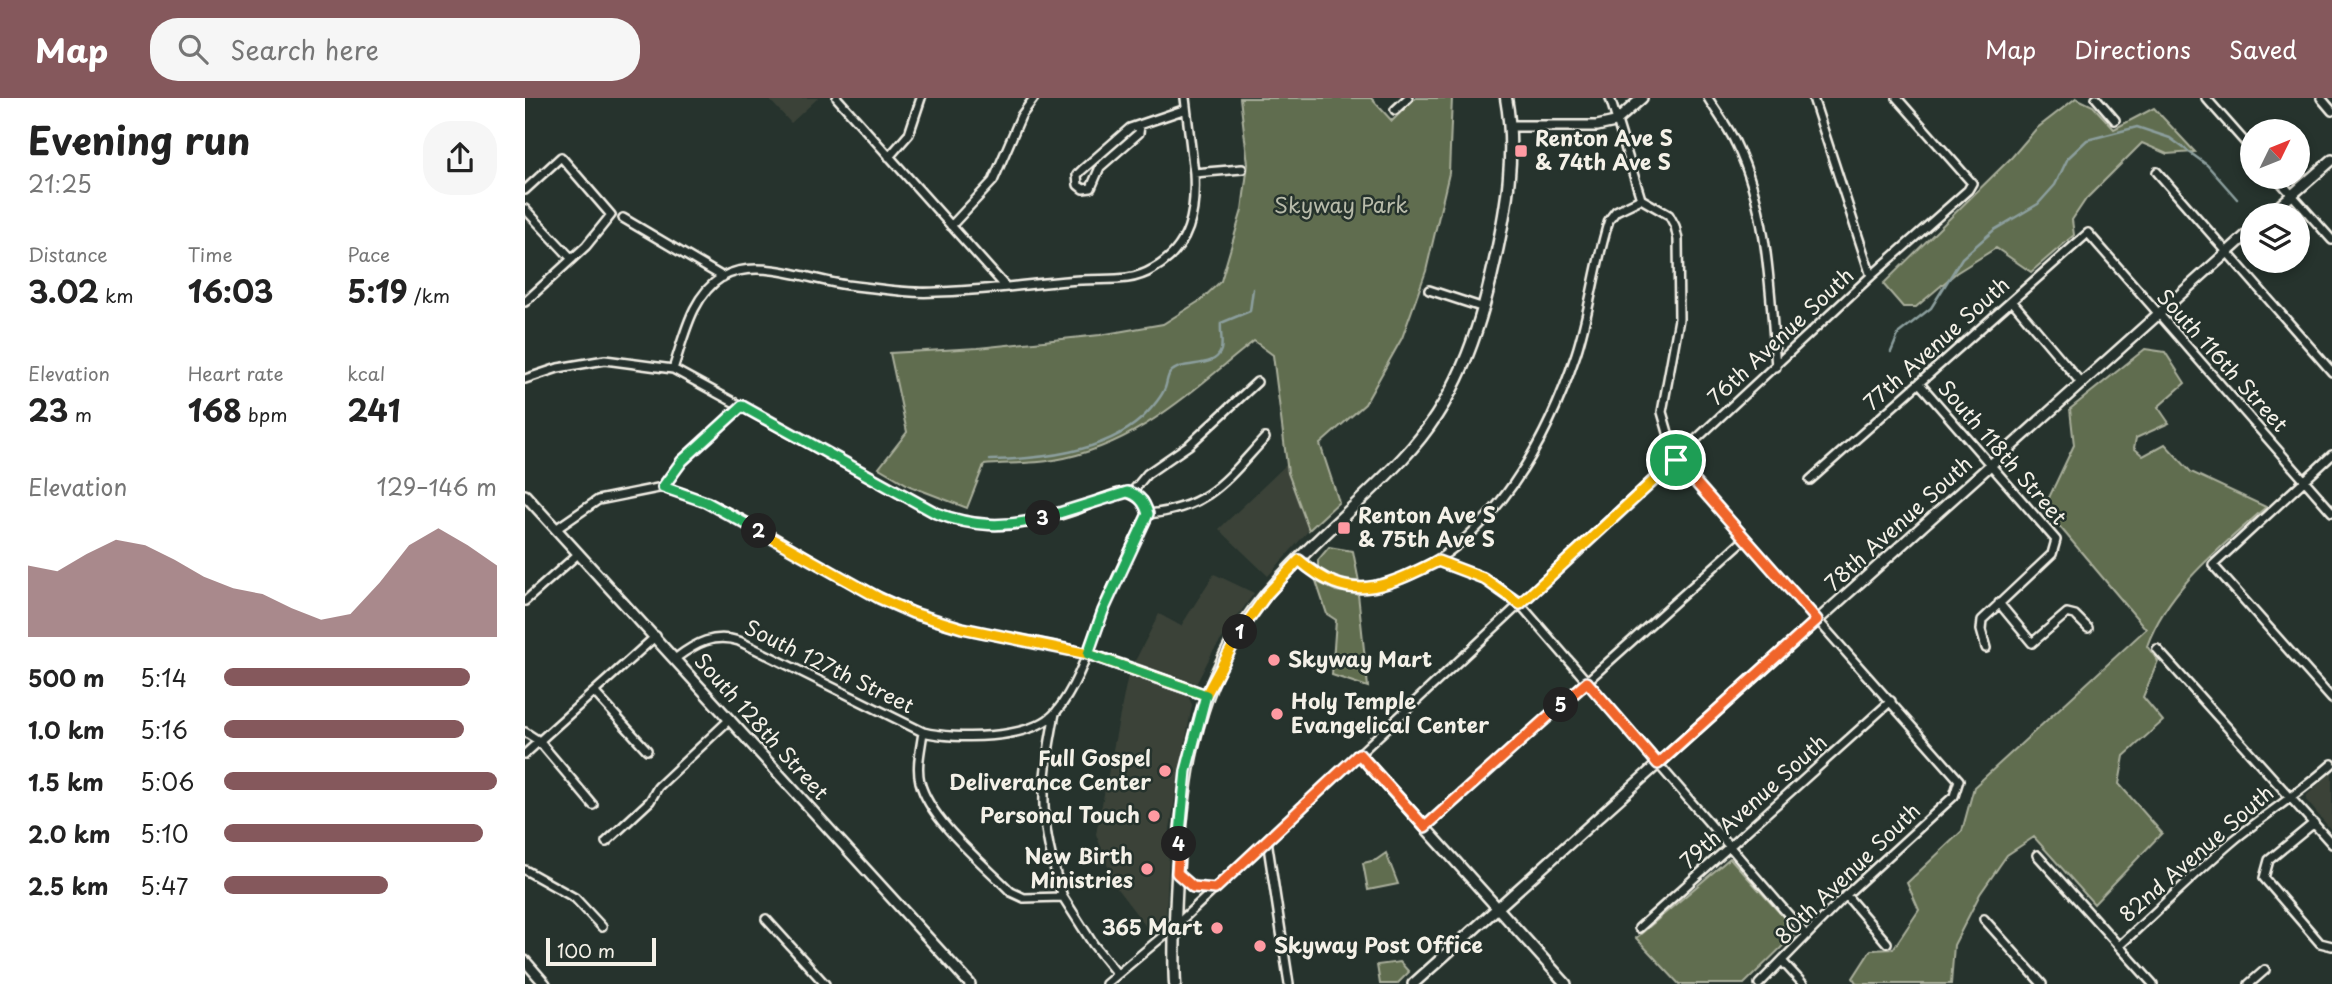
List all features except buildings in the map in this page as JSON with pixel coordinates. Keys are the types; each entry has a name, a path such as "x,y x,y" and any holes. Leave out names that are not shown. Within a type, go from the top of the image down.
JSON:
{"main road":[{"path":"1175,984 1177,873 1186,771 1206,695 1232,642 1267,594 1403,458 1431,425 1461,373 1484,308 1508,202 1511,126 1506,98"}],"street":[{"path":"837,98 1006,287"},
{"path":"889,157 909,134 921,98"},
{"path":"951,226 993,181 1021,116 1034,98"},
{"path":"673,369 700,297 723,276 738,271 767,270 834,283 935,293 1083,280 1120,280 1154,269 1168,259 1188,233 1196,206 1185,98"},
{"path":"1395,110 1408,98"},
{"path":"1609,98 1640,199 1669,215 1678,240 1679,319 1662,412 1676,460 1891,701"},
{"path":"1511,126 1597,125 1615,122 1642,98"},
{"path":"1708,98 1735,141 1752,186 1768,273 1776,367"},
{"path":"1813,98 1871,276"},
{"name":"76th Avenue South","path":"1106,984 1175,926 1871,276 1968,190 1972,183 1897,98"},
{"path":"2096,98 2115,120"},
{"path":"2206,98 2240,136"},
{"path":"2321,98 2332,111"},
{"path":"1140,126 1139,133 1100,167 1091,188 1078,185 1077,176 1082,170 1129,128 1186,109"},
{"path":"525,190 561,157 611,215 572,259 525,302"},
{"path":"2283,203 2332,160"},
{"path":"1194,173 1242,169"},
{"path":"2157,172 2332,372"},
{"path":"2287,189 2332,240"},
{"path":"1299,560 1328,583 1361,587 1392,582 1438,561 1486,516 1525,465 1553,416 1576,352 1609,220 1616,211 1640,199"},
{"path":"525,209 572,259"},
{"path":"623,218 723,276"},
{"name":"77th Avenue South","path":"1810,480 2088,233"},
{"name":"South 116th Street","path":"2088,233 2332,512"},
{"name":"78th Avenue South","path":"1413,984 2240,241"},
{"path":"1429,290 1484,308"},
{"path":"2012,301 2082,384"},
{"path":"525,379 558,368 605,360 673,369 936,513 959,522 1003,526 1024,523 1078,509 1119,492 1132,492 1143,501 1148,514 1103,611 1088,654 1055,713 1042,806 1049,854 1063,897 1093,944 1117,974"},
{"path":"1132,492 1147,474 1189,445 1257,382"},
{"name":"South 118th Street","path":"1920,384 2054,536 2056,545 2052,554 1999,603"},
{"path":"663,487 682,461 742,406"},
{"path":"1148,514 1175,511 1203,498 1220,486 1265,438"},
{"path":"2332,455 2213,565 2332,699"},
{"path":"556,529 598,499 663,487 706,502 879,598 913,613 962,628 1088,654 1206,695"},
{"name":"South 128th Street","path":"525,495 970,984"},
{"path":"1425,827 1745,539"},
{"path":"525,601 578,554"},
{"path":"1438,561 1483,578 1520,604 1806,935"},
{"path":"1986,648 1981,623 1999,603 2032,643 2067,613 2075,615 2088,628"},
{"path":"525,754 656,636"},
{"name":"South 127th Street","path":"676,658 708,639 739,641 923,732 919,780 924,794 940,819 1011,892 1033,899 1063,897"},
{"path":"2157,649 2332,844"},
{"path":"595,693 647,750"},
{"name":"80th Avenue South","path":"1759,984 1846,895 1954,796 1959,788 1955,772 1891,701"},
{"name":"79th Avenue South","path":"1639,928 1891,701"},
{"path":"923,732 976,739 1031,725 1055,713"},
{"path":"606,842 650,801 658,787 730,719"},
{"path":"525,732 539,741 593,805"},
{"path":"1359,754 1566,984"},
{"name":"82nd Avenue South","path":"2119,946 2225,848 2289,796 2299,793 2332,764"},
{"path":"2314,823 2270,860 2264,873 2270,888 2320,943 2332,946"},
{"path":"1267,840 1289,984"},
{"path":"2037,855 2153,984"},
{"path":"525,870 575,898 602,927"},
{"path":"1177,873 1193,887 1215,889"},
{"path":"1846,895 1888,943"},
{"path":"766,919 825,984"},
{"path":"1984,919 2042,984"},
{"path":"525,961 545,984"},
{"path":"1783,962 1803,984"},
{"path":"2249,984 2265,970"}],"shaded area":[{"path":"768,98 818,98 791,123"},
{"path":"1287,464 1309,530 1268,576 1219,529"},
{"path":"1214,574 1254,593 1212,653 1189,698 1192,705 1170,828 1166,916 1151,933 1115,886 1096,834 1128,675 1159,614 1181,626"},
{"path":"2332,772 2332,831 2306,800 2307,795"}],"green space":[{"name":"Skyway Park","path":"1240,98 1371,98 1392,121 1415,98 1452,98 1449,173 1426,271 1402,338 1365,404 1320,444 1339,502 1309,530 1288,473 1273,355 1254,341 1185,397 1111,443 1054,460 984,465 967,508 910,486 879,468 907,432 890,353 978,348 1100,335 1163,324 1201,300 1221,281 1242,210 1248,164"},
{"path":"2076,98 2093,106 2114,129 2154,108 2195,152 2167,154 2142,143 2086,199 2072,220 2074,235 2031,272 1996,248 1956,273 1916,307 1903,307 1883,284 2012,157 2036,129"},
{"path":"2145,349 2165,352 2185,383 2158,407 2169,423 2136,438 2134,448 2143,456 2165,444 2191,472 2266,507 2214,553 2182,587 2156,625 2147,646 2158,661 2143,697 2163,721 2124,756 2119,784 2162,833 2094,904 2034,837 2007,855 1980,894 1954,945 1951,984 1857,984 1853,978 1871,950 1893,949 1919,910 1907,883 1962,831 1974,787 2146,629 2044,508 2074,445 2070,409"},
{"path":"1329,547 1353,551 1359,582 1334,578 1318,569 1318,560"},
{"path":"1316,581 1336,591 1358,594 1368,687 1332,675 1336,620 1327,614"},
{"path":"1386,853 1398,884 1368,890 1363,863 1376,860"},
{"path":"1730,858 1797,932 1744,984 1679,984 1636,938"},
{"path":"1400,962 1409,972 1397,984 1380,984 1377,965"}],"waterway":[{"path":"1891,352 1899,333 1931,308 1962,258 1994,230 2038,204 2055,185 2068,158 2087,140 2137,127 2170,138 2207,165 2237,199"},
{"path":"990,460 1070,452 1109,439 1126,430 1142,418 1158,400 1170,373 1182,366 1205,362 1218,356 1222,347 1221,323 1250,311 1253,289"}],"place":[{"name":"Renton Ave S & 74th Ave S","path":"1521,151"},
{"name":"Renton Ave S & 75th Ave S","path":"1344,528"},
{"name":"Skyway Mart","path":"1274,660"},
{"name":"Holy Temple Evangelical Center","path":"1277,714"},
{"name":"Full Gospel Deliverance Center","path":"1165,771"},
{"name":"Personal Touch","path":"1154,816"},
{"name":"New Birth Ministries","path":"1147,869"},
{"name":"365 Mart","path":"1217,928"},
{"name":"Skyway Post Office","path":"1260,946"}],"route":[{"path":"1676,460 1520,604 1483,578 1438,561 1392,582 1361,587 1328,583 1299,560 1267,594 1232,642 1206,695 1088,654 962,628 913,613 879,598 706,502 663,487 682,461 742,406 936,513 959,522 979,526 1024,523 1078,509 1119,492 1132,492 1138,496 1148,514 1123,562 1088,654 1141,672 1206,695 1186,771 1177,873 1193,887 1215,889 1359,754 1425,827 1587,682 1658,764 1817,620 1676,460"}]}
